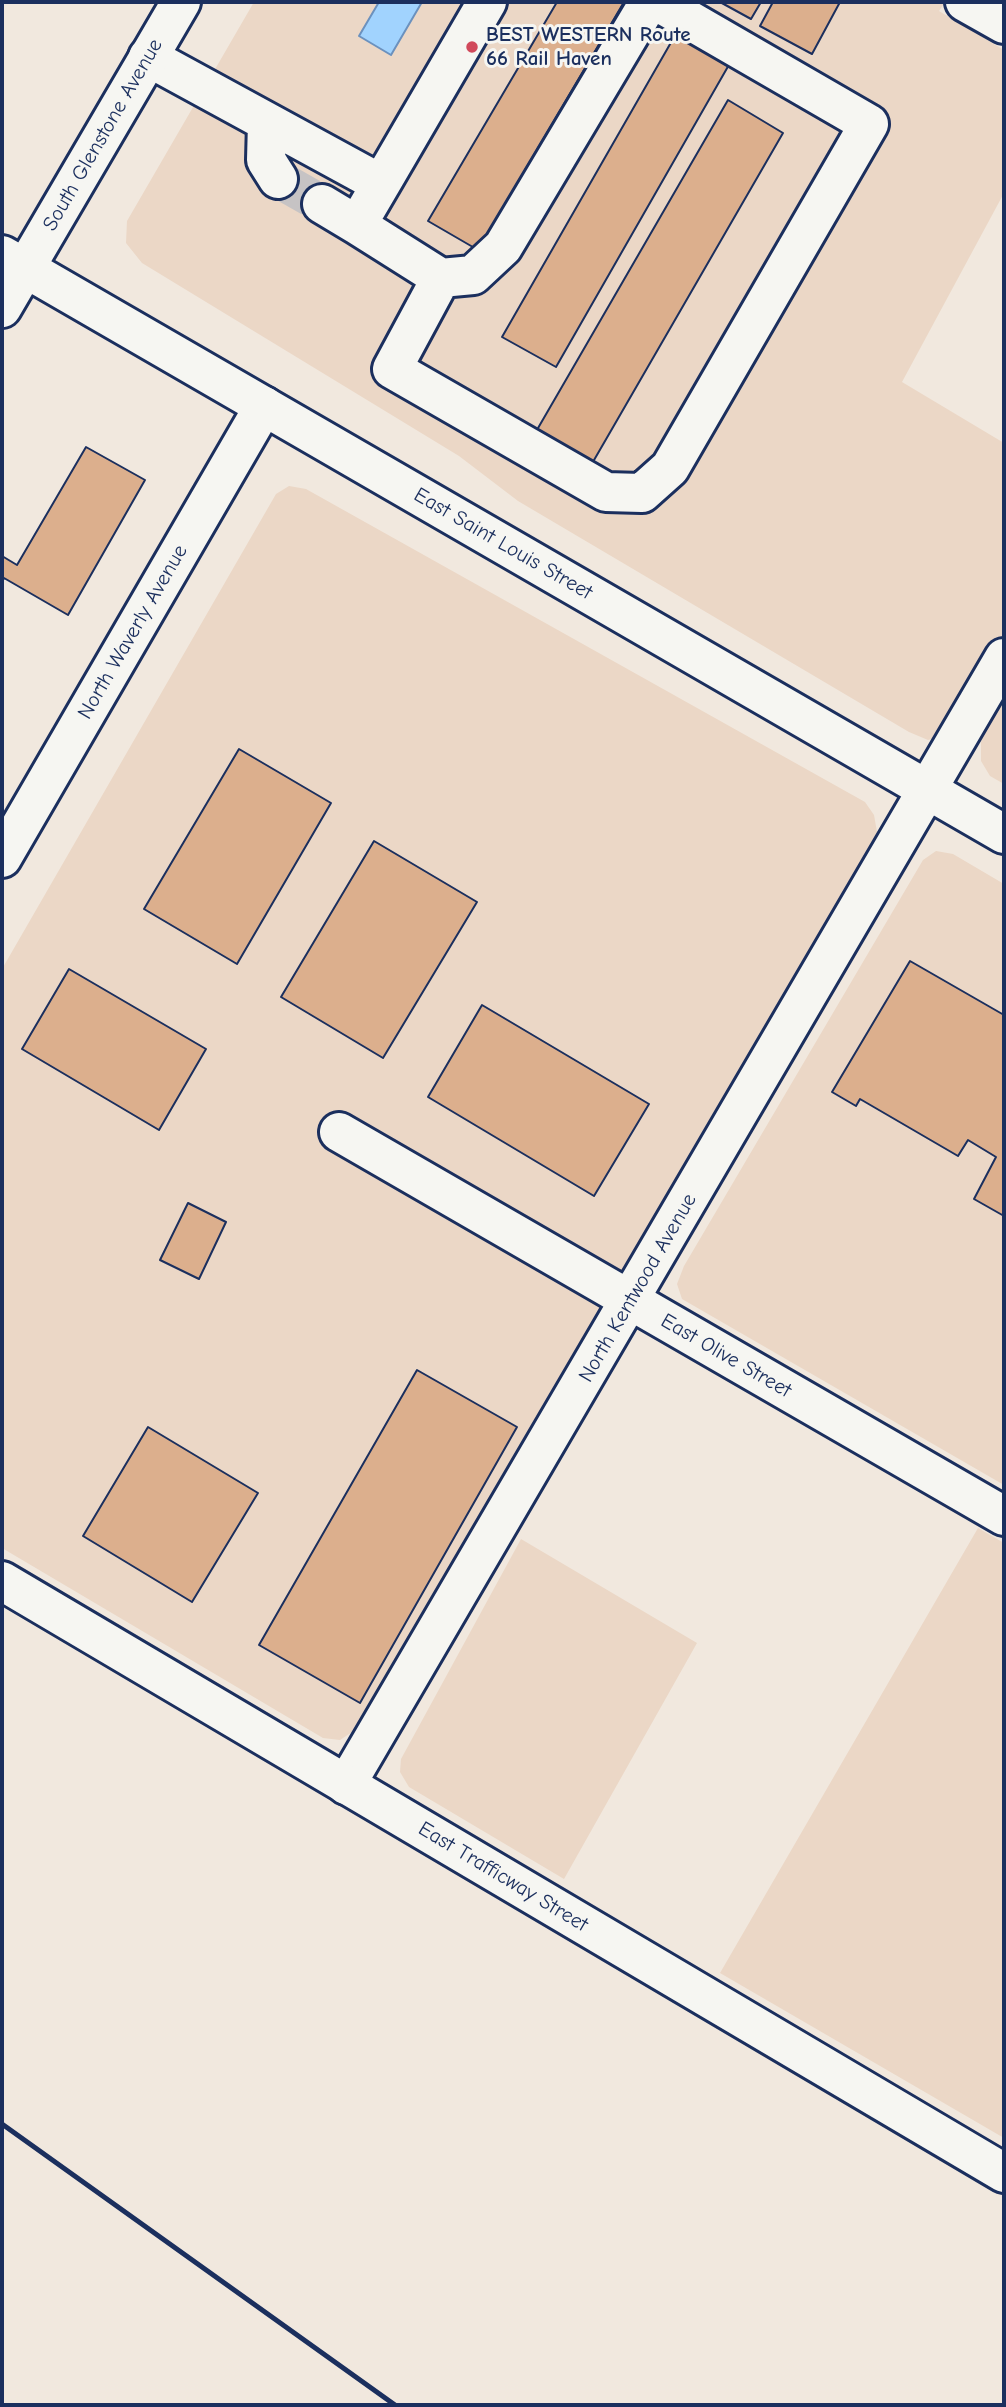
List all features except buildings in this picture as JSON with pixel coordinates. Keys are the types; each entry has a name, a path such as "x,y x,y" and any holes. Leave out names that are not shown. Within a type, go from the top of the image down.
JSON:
{"main road":[{"name":"South Glenstone Avenue","path":"2,308 13,262 148,57 181,2"},
{"path":"357,225 487,2"},
{"path":"321,204 441,278 473,275 503,247 649,2"},
{"path":"441,278 392,369 606,492 642,493 670,468 869,124 658,2"},
{"path":"965,2 1004,24"},
{"path":"148,57 381,184"},
{"path":"267,122 266,160 278,179"},
{"name":"East Saint Louis Street","path":"13,262 1004,834"},
{"name":"North Waverly Avenue","path":"2,858 264,406"},
{"name":"North Kentwood Avenue","path":"346,1785 1004,658"},
{"name":"East Olive Street","path":"339,1132 1004,1516"},
{"name":"East Trafficway Street","path":"2,1581 1004,2173"}],"shaded area":[{"path":"254,2 945,2 939,11 1004,50 1004,193 902,382 1004,443 1004,632 945,735 928,740 909,732 518,501 459,456 142,263 126,243 127,221"},
{"path":"289,486 306,489 865,802 874,815 877,832 355,1730 340,1740 323,1738 2,1548 2,969 276,494"},
{"path":"1004,696 1004,784 990,776 981,761 981,742 988,723"},
{"path":"936,851 953,854 1004,884 1004,1485 682,1299 677,1284 684,1266 923,860"},
{"path":"978,1528 1004,1543 1004,2138 720,1973"},
{"path":"521,1539 697,1643 564,1879 409,1787 400,1772 401,1759"}],"water":[{"path":"379,2 422,2 391,55 359,36"}],"tunnel":[{"path":"278,179 322,204"}],"railway":[{"path":"2,2124 395,2405"}],"place":[{"name":"BEST WESTERN Route 66 Rail Haven","path":"472,47"}]}
